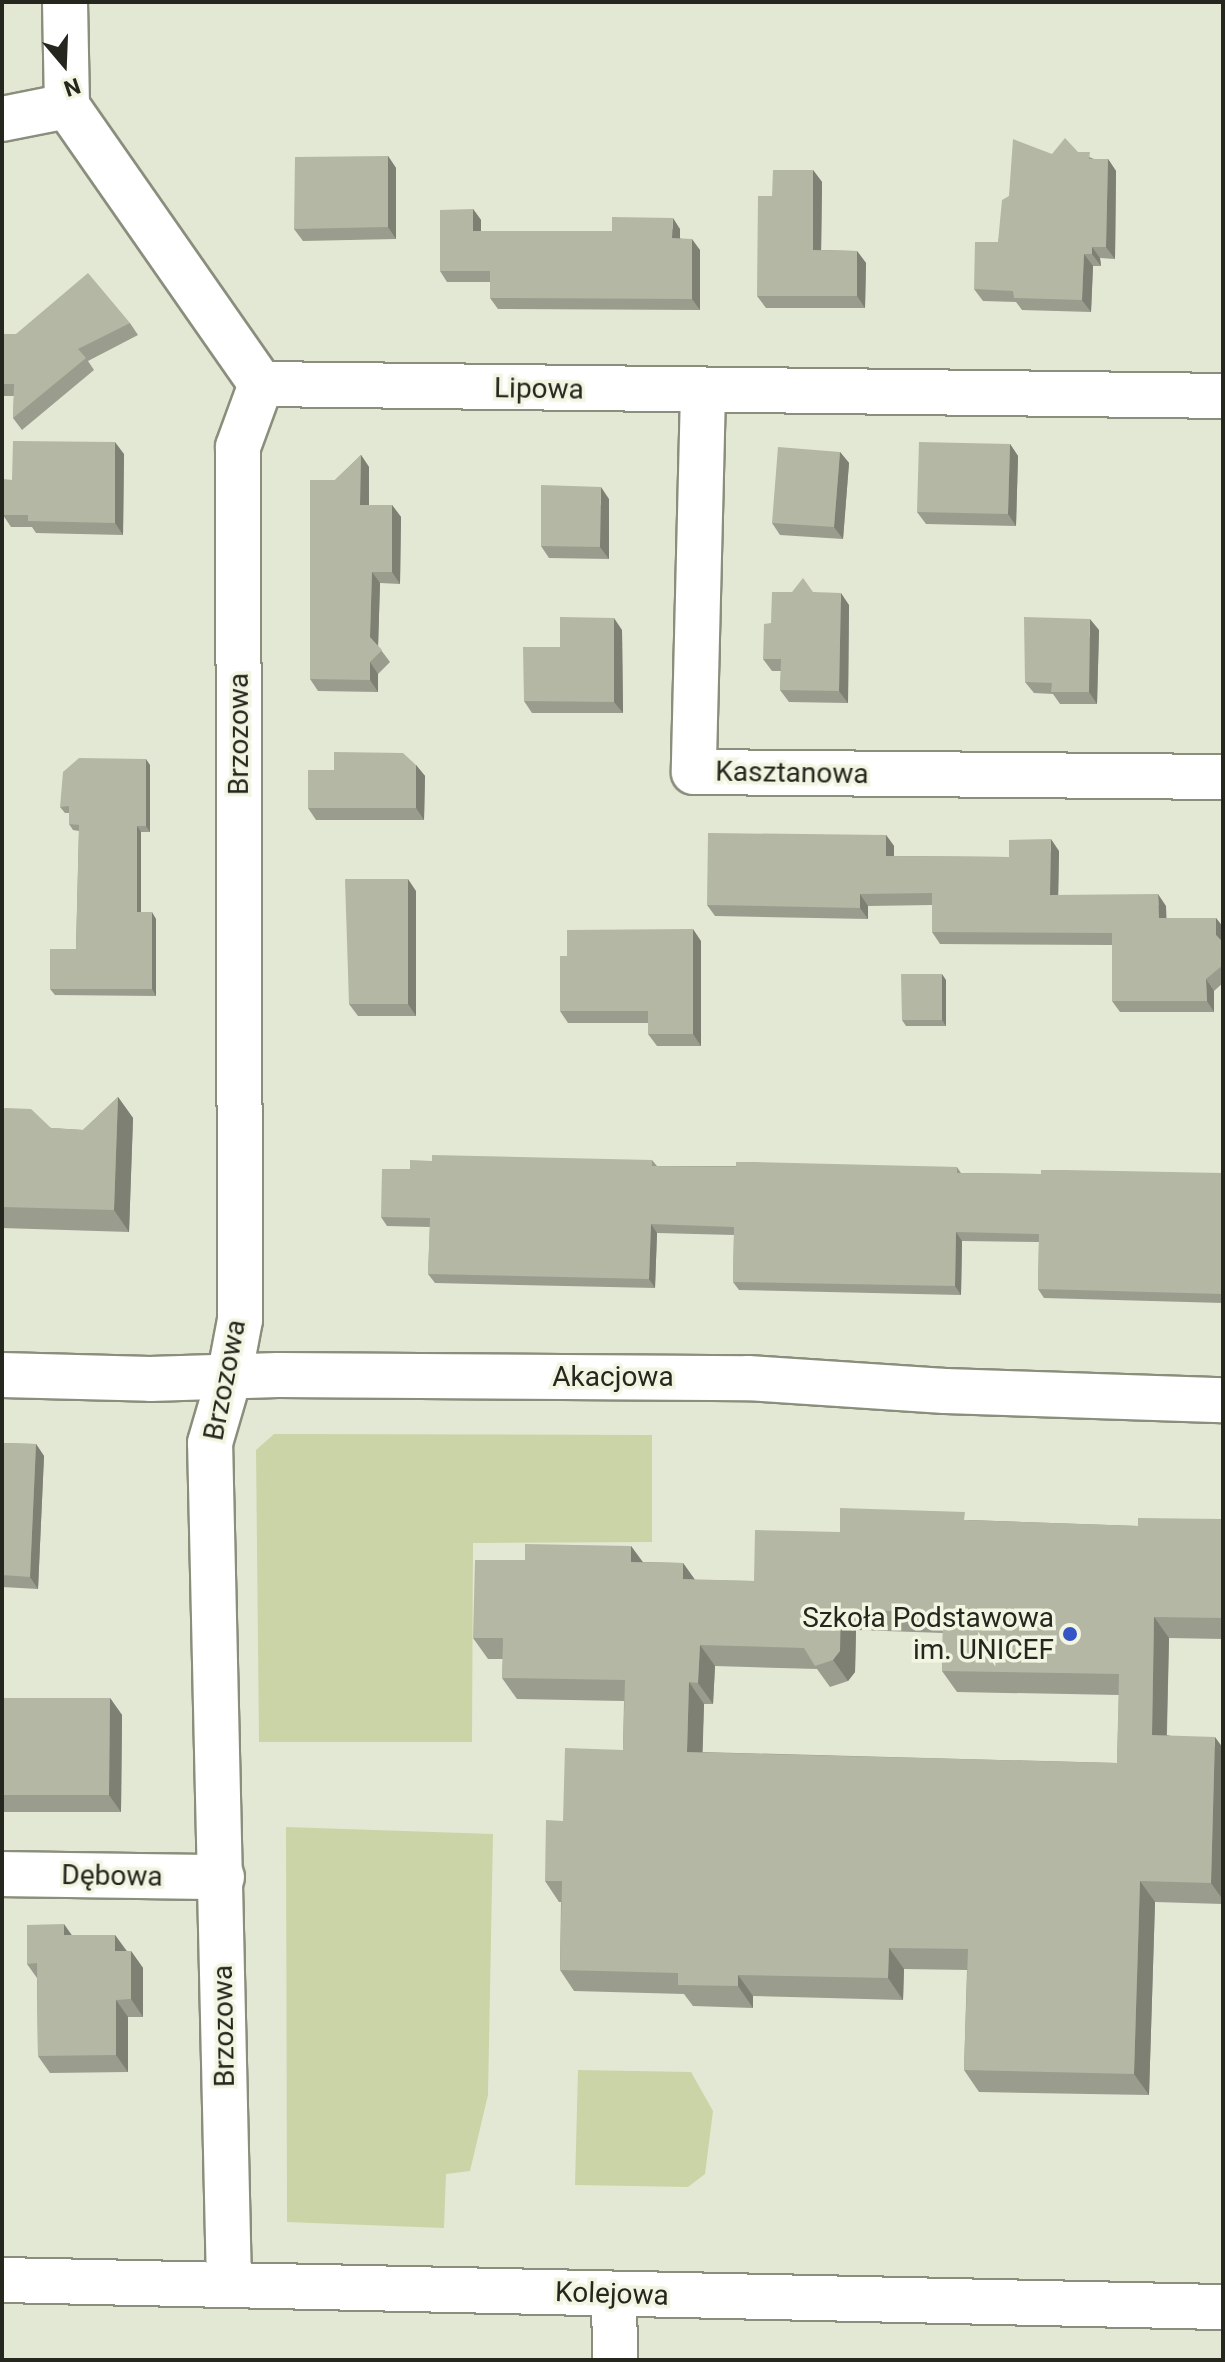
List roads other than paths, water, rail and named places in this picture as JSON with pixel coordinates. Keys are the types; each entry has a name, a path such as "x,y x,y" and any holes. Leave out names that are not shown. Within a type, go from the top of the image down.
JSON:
{"street":[{"path":"65,2 67,106 261,384"},
{"path":"2,119 67,106"},
{"name":"Lipowa","path":"261,384 703,392 1223,396"},
{"name":"Brzozowa","path":"229,2284 210,1443 229,1378 240,1320 238,447 261,384"},
{"name":"Kasztanowa","path":"703,392 694,772 1223,777"},
{"name":"Akacjowa","path":"2,1375 748,1378 945,1391 1223,1400"},
{"name":"Dębowa","path":"2,1874 222,1877"},
{"name":"Kolejowa","path":"2,2280 1223,2307"},
{"path":"614,2294 615,2360"}],"place":[{"name":"Szkoła Podstawowa im. UNICEF","path":"1070,1634"}]}
